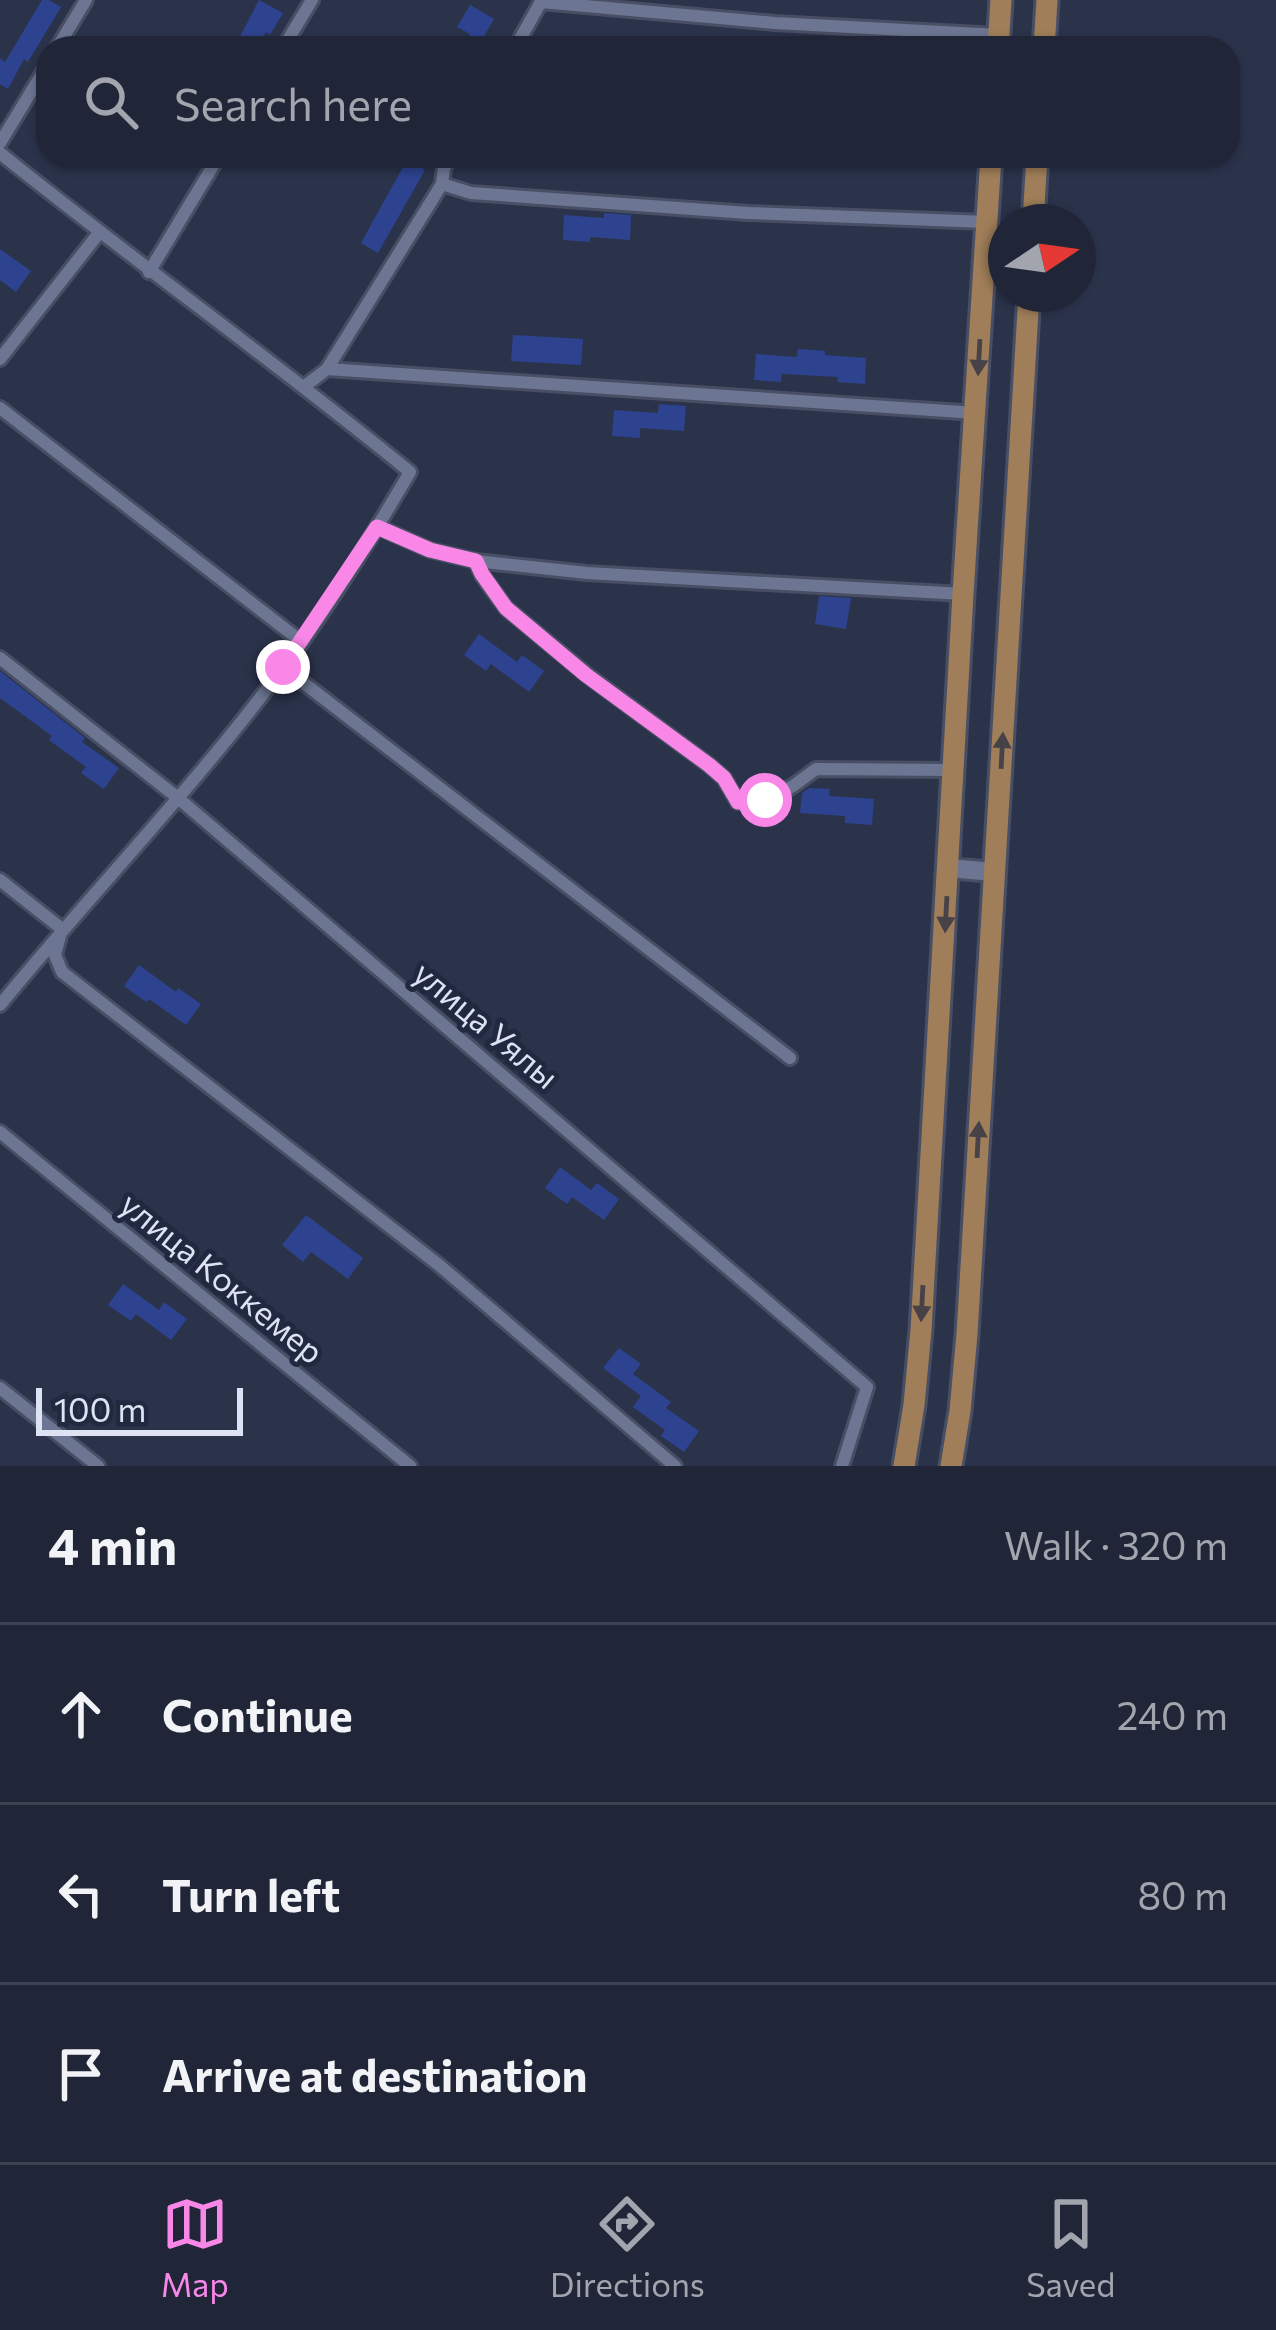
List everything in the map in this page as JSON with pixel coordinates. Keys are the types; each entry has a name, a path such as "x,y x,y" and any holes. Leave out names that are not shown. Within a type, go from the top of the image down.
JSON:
{"main road":[{"path":"998,36 1001,0"},
{"path":"1044,36 1046,0"},
{"path":"904,1466 921,1330 990,168"},
{"path":"1034,204 1036,168"},
{"path":"951,1466 967,1334 1028,312"},
{"path":"948,868 994,872"}],"street":[{"path":"64,36 86,0"},
{"path":"290,36 312,0"},
{"path":"522,36 542,1 936,36"},
{"path":"0,143 36,84"},
{"path":"0,153 410,472 283,667 0,1005"},
{"path":"149,272 212,168"},
{"path":"305,386 327,369 442,184 444,168"},
{"path":"442,184 471,193 574,201 987,222"},
{"path":"0,359 99,233"},
{"path":"327,369 976,413"},
{"path":"0,408 302,642"},
{"path":"377,527 430,550 476,561 587,573 963,594"},
{"path":"476,561 506,608 586,675 709,765 724,778 738,802 765,800 816,769 952,770"},
{"name":"улица Уялы","path":"0,658 178,798 867,1387 842,1466"},
{"path":"283,667 790,1058"},
{"path":"0,880 62,929"},
{"path":"62,929 55,955 62,972 439,1265 675,1466"},
{"name":"улица Коккемер","path":"0,1132 410,1466"},
{"path":"0,1388 98,1466"}],"building":[{"path":"42,0 61,7 44,36 36,36 36,49 28,62 24,59 8,89 0,84 0,58 5,62"},
{"path":"259,0 283,13 270,35 240,36"},
{"path":"470,5 494,19 484,36 469,36 457,27"},
{"path":"402,168 425,170 378,253 361,243"},
{"path":"604,213 631,215 630,240 563,240 564,215 604,218"},
{"path":"0,249 31,271 16,292 0,280"},
{"path":"513,335 583,339 581,365 511,361"},
{"path":"798,349 866,358 865,384 837,382 838,377 782,374 781,382 754,380 756,354 797,357"},
{"path":"659,404 686,406 684,431 640,428 640,438 612,436 614,410 658,413"},
{"path":"819,596 851,598 846,629 815,624"},
{"path":"479,634 517,662 522,655 544,671 529,692 491,664 486,671 464,655"},
{"path":"0,671 119,768 104,789 81,773 86,767 49,740 52,736 0,698"},
{"path":"809,788 830,789 829,796 874,799 872,825 845,823 845,816 800,813 802,793"},
{"path":"139,965 201,1004 186,1025 124,986"},
{"path":"560,1167 591,1190 597,1183 619,1199 604,1220 572,1197 567,1204 545,1188"},
{"path":"306,1215 363,1258 348,1279 311,1252 303,1262 282,1245"},
{"path":"123,1284 159,1310 164,1302 187,1319 171,1340 136,1314 131,1321 108,1305"},
{"path":"619,1348 641,1364 633,1374 671,1402 666,1408 699,1431 684,1452 661,1436 665,1430 633,1407 641,1396 603,1368"}],"route":[{"path":"283,667 377,527 430,550 476,561 506,608 586,675 709,765 724,778 738,802 765,800"}]}
